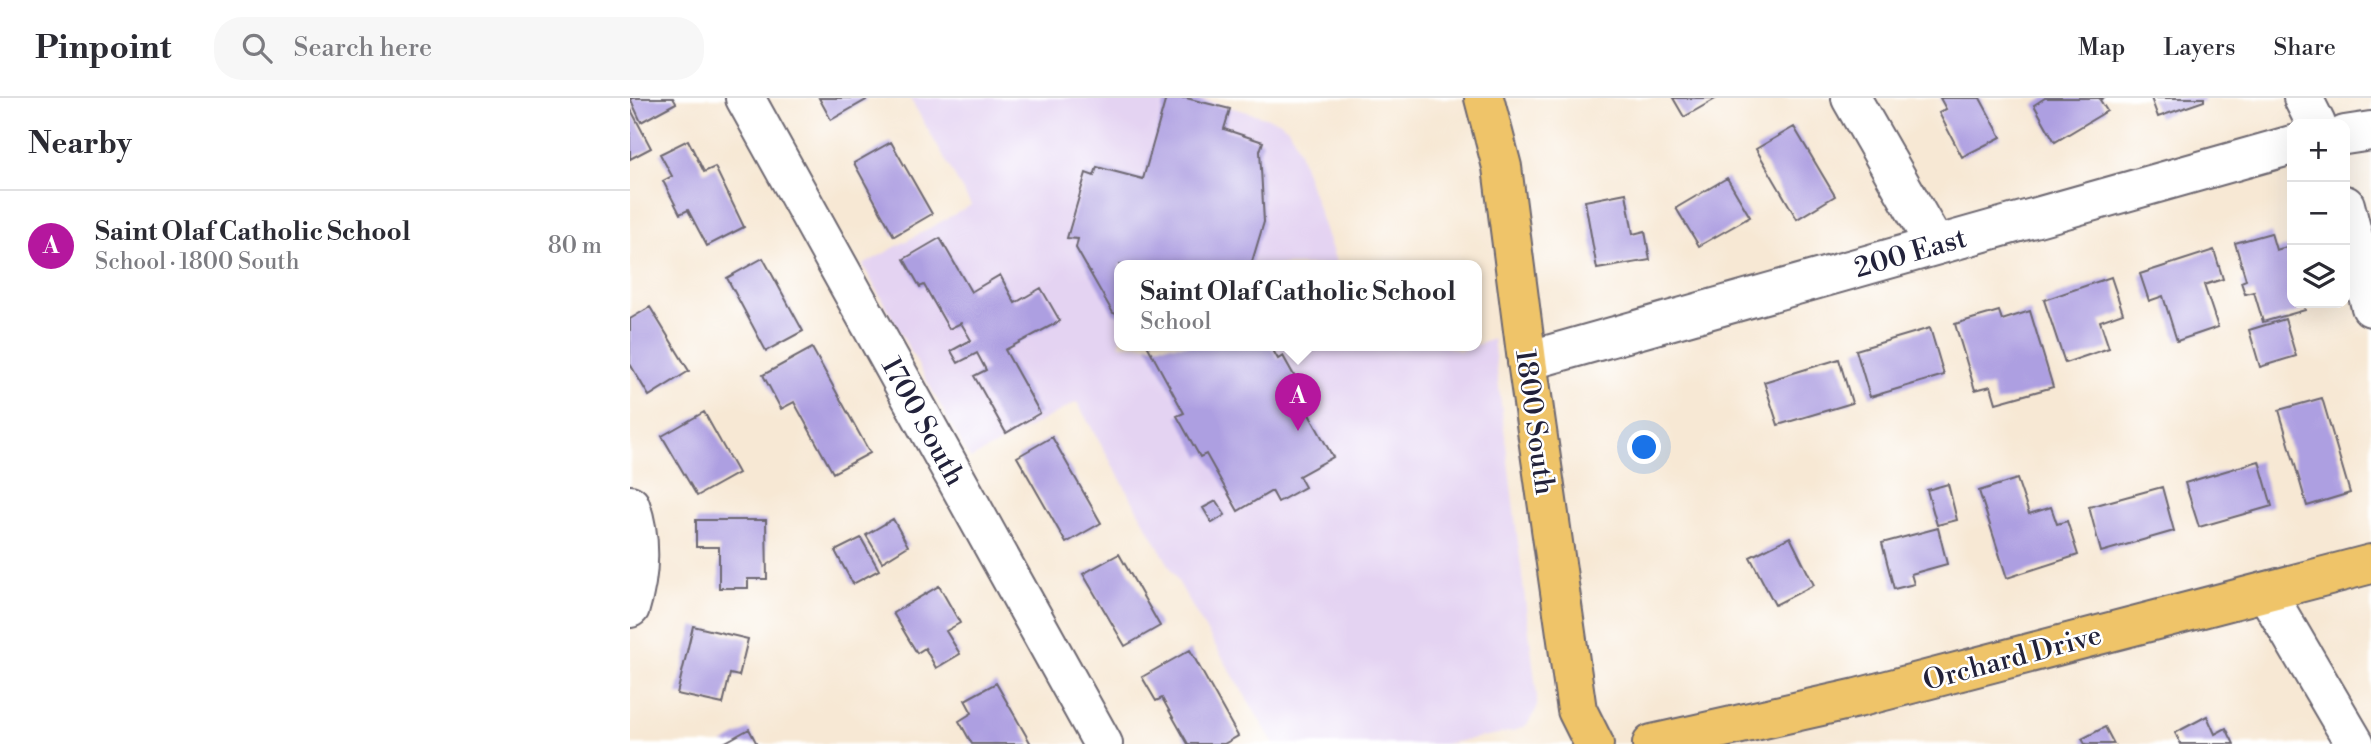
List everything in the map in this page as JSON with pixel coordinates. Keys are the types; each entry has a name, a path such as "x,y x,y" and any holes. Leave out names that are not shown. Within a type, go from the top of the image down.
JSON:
{"main road":[{"name":"1800 South","path":"1484,98 1502,167 1577,710 1594,744"},
{"name":"Orchard Drive","path":"1652,744 1857,698 2371,564"}],"street":[{"name":"1700 South","path":"744,98 1103,744"},
{"path":"1851,98 1935,245"},
{"path":"2303,98 2314,119"},
{"path":"2350,134 2371,131"},
{"name":"200 East","path":"1527,361 2287,146"},
{"path":"2350,223 2369,291"},
{"path":"630,505 638,543 639,568 630,608"},
{"path":"2266,592 2355,744"}],"shaded area":[{"path":"910,98 1197,98 1279,121 1288,128 1295,140 1335,260 1114,260 1114,351 1482,351 1482,343 1493,339 1537,697 1537,708 1527,725 1514,731 1444,744 1274,744 1197,615 1077,402 970,459 863,265 971,205"}],"building":[{"path":"630,98 673,98 676,103 641,122"},
{"path":"819,98 865,98 866,100 831,120"},
{"path":"1166,98 1186,98 1230,109 1224,129 1263,142 1260,151 1264,222 1253,260 1114,260 1114,313 1076,248 1078,239 1067,238 1086,173 1094,176 1097,167 1143,179"},
{"path":"1673,98 1717,98 1684,117"},
{"path":"1940,98 1980,98 2001,137 1962,157 1939,113 1946,109"},
{"path":"2045,98 2103,98 2100,100 2107,111 2055,142 2034,105"},
{"path":"2151,98 2204,98 2204,101 2158,117"},
{"path":"630,108 651,148 630,159"},
{"path":"1794,127 1835,196 1797,219 1756,149"},
{"path":"688,140 704,172 715,167 744,227 707,246 688,210 680,214 663,181 672,176 660,154"},
{"path":"891,142 932,214 894,236 854,163"},
{"path":"1727,178 1750,217 1699,246 1676,208"},
{"path":"1626,193 1633,234 1645,231 1650,260 1597,269 1585,201"},
{"path":"2271,233 2276,250 2287,247 2287,308 2305,310 2263,322 2254,292 2245,294 2241,282 2246,280 2235,243"},
{"path":"940,238 971,292 1000,275 1015,303 1041,288 1060,321 1005,350 1040,413 1006,433 974,376 986,370 977,353 958,363 951,351 971,340 961,323 949,329 924,285 920,287 904,259"},
{"path":"2214,250 2223,279 2204,285 2218,327 2177,341 2163,296 2149,301 2140,274"},
{"path":"763,258 803,331 766,351 727,278"},
{"path":"2111,277 2123,313 2100,321 2109,348 2065,363 2044,300"},
{"path":"650,307 689,371 649,396 630,364 630,319"},
{"path":"1999,311 2002,320 2030,311 2053,387 1996,403 1991,386 1975,390 1955,324"},
{"path":"2285,319 2296,356 2260,367 2249,330"},
{"path":"1930,328 1944,375 1870,397 1856,350"},
{"path":"812,348 870,453 833,473 794,402 781,409 763,375"},
{"path":"1150,351 1273,351 1278,359 1283,356 1306,397 1301,400 1333,457 1299,476 1305,487 1278,502 1272,491 1238,511 1206,454 1200,457 1177,416 1184,413"},
{"path":"1839,359 1852,403 1778,425 1764,382"},
{"path":"2322,398 2350,493 2307,506 2279,410"},
{"path":"704,412 738,473 697,496 662,436"},
{"path":"1052,437 1101,523 1066,543 1017,457"},
{"path":"2259,461 2272,506 2199,527 2185,483"},
{"path":"2017,479 2029,514 2051,507 2057,524 2067,521 2078,555 2007,578 1979,491"},
{"path":"1948,484 1957,520 1937,525 1927,490"},
{"path":"2162,487 2174,531 2101,552 2089,507"},
{"path":"1216,501 1225,515 1212,523 1203,508"},
{"path":"893,519 908,546 882,562 866,535"},
{"path":"696,520 766,520 767,579 748,579 748,588 719,588 719,547 696,547"},
{"path":"1938,528 1947,564 1911,574 1914,584 1894,589 1882,543"},
{"path":"1790,537 1814,585 1775,605 1750,557"},
{"path":"861,538 879,570 853,584 835,551"},
{"path":"1119,554 1160,626 1125,646 1083,574"},
{"path":"939,586 960,623 946,631 960,654 936,668 925,648 917,653 893,613"},
{"path":"693,626 748,639 739,676 730,674 723,704 677,694"},
{"path":"1190,650 1238,736 1224,744 1188,744 1162,698 1156,701 1142,677"},
{"path":"996,683 1031,744 972,744 959,721 972,713 965,700"},
{"path":"2207,716 2215,734 2226,728 2234,744 2181,744 2175,733"},
{"path":"2105,727 2114,744 2085,744 2082,739"},
{"path":"749,729 757,744 722,744"}],"place":[{"name":"Saint Olaf Catholic School","path":"1298,431"}]}
